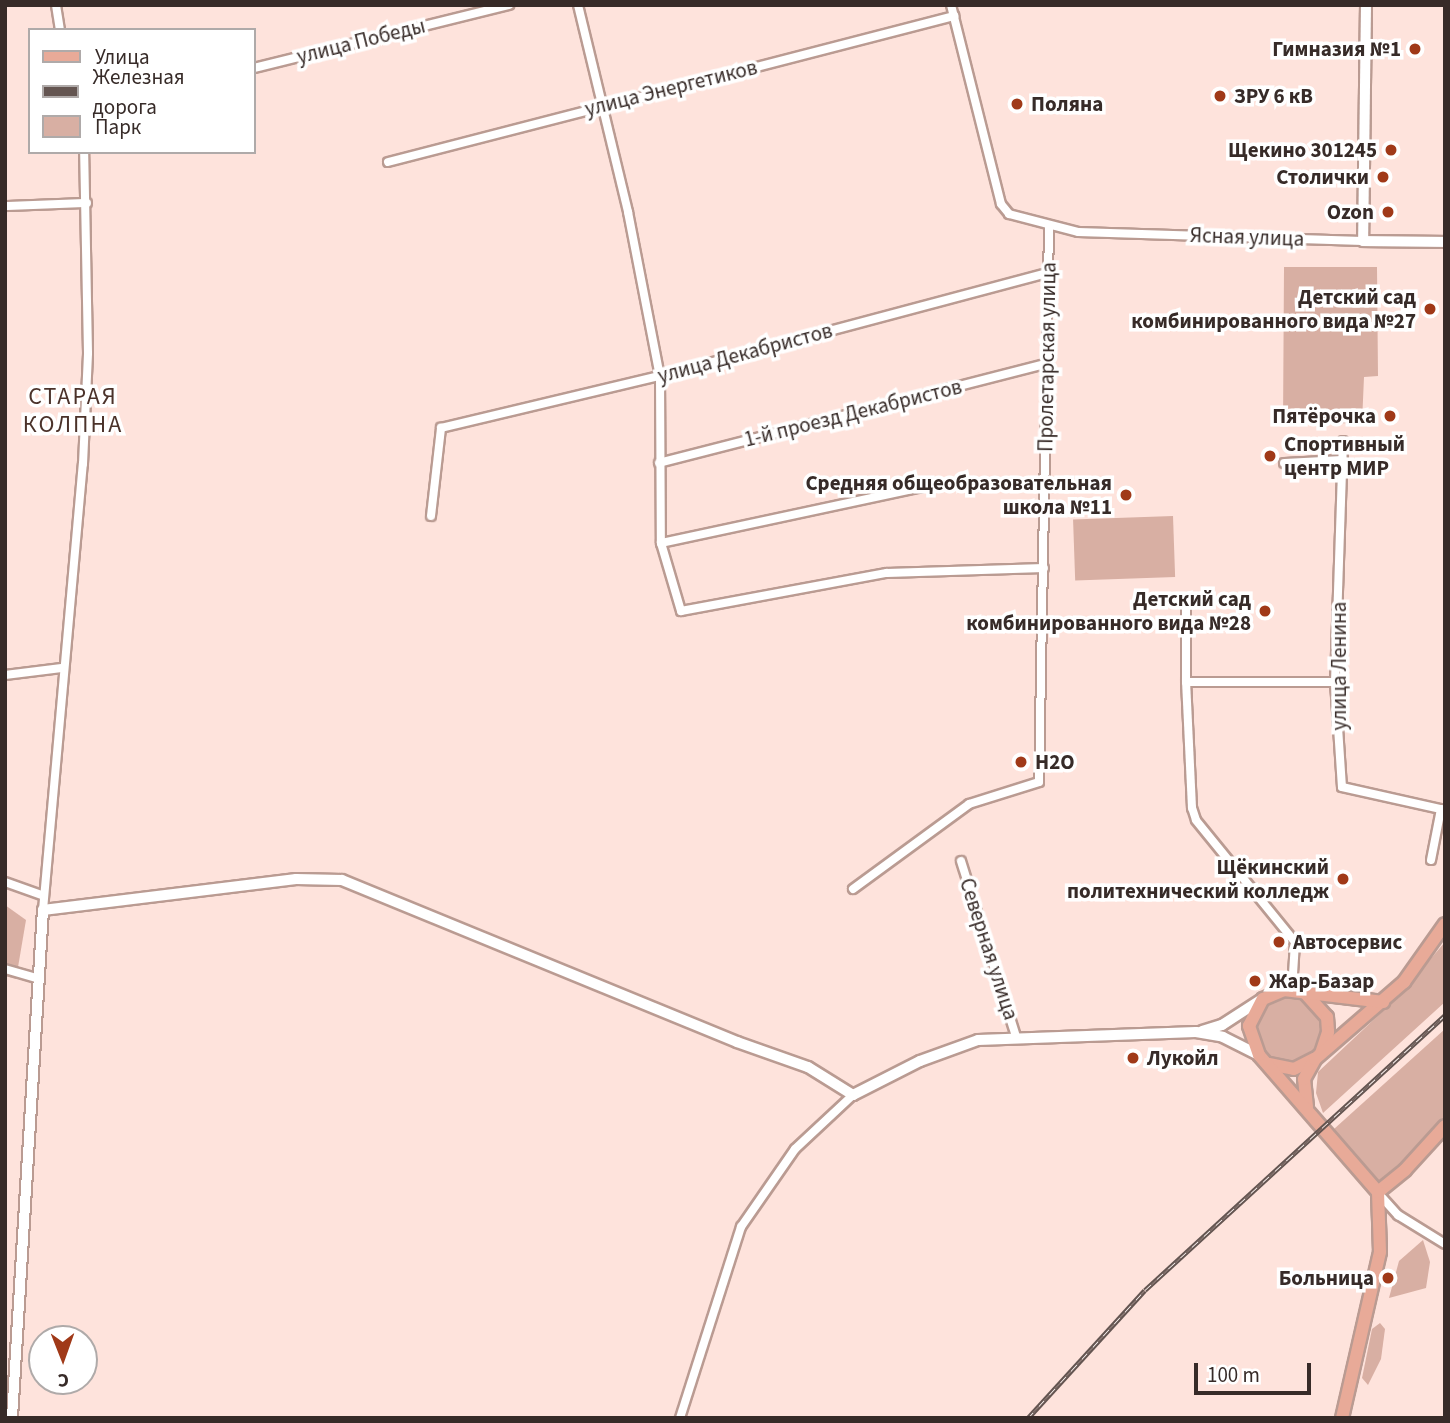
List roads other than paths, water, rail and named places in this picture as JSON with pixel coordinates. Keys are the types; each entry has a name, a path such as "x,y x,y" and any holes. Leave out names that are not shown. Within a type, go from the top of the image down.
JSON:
{"main road":[{"path":"1261,1058 1294,1069 1317,1056 1383,1002 1423,960 1445,924"},
{"path":"1296,990 1319,1003 1326,1017 1328,1032 1304,1079 1304,1099 1310,1114"},
{"path":"1342,1418 1380,1252 1378,1192 1261,1058 1249,1026 1263,999 1296,990 1383,1002"},
{"path":"1378,1192 1445,1126"}],"street":[{"path":"56,5 60,28"},
{"name":"улица Победы","path":"256,68 509,5"},
{"path":"578,5 660,376 661,542 681,611 887,573 1044,568"},
{"name":"Ясная улица","path":"951,5 1001,204 1009,214 1077,232 1445,242"},
{"path":"1363,241 1366,5"},
{"name":"улица Энергетиков","path":"388,162 954,16"},
{"path":"12,1418 36,978 62,668 83,464 88,353 84,154"},
{"path":"5,206 87,202"},
{"name":"Пролетарская улица","path":"853,889 969,804 1039,782 1049,226"},
{"name":"улица Декабристов","path":"431,516 441,428 660,376 1047,273"},
{"name":"1-й проезд Декабристов","path":"659,463 1048,363"},
{"name":"улица Ленина","path":"1343,441 1335,682 1342,787 1443,809"},
{"path":"1284,463 1343,460"},
{"path":"661,542 931,485"},
{"path":"1186,606 1190,780 1196,820 1295,942 1296,990"},
{"path":"5,676 62,668"},
{"path":"1186,681 1335,682"},
{"path":"1431,860 1443,809"},
{"name":"Северная улица","path":"961,862 1016,1037"},
{"path":"43,910 296,879 342,880 737,1042 808,1067 853,1095"},
{"path":"5,882 44,896"},
{"path":"5,969 36,978"},
{"path":"1196,1032 1222,1025 1263,999"},
{"path":"680,1418 741,1227 795,1149 853,1095 920,1061 978,1040 1196,1032 1223,1037 1261,1058"},
{"path":"1378,1192 1398,1215 1445,1244"}],"railway":[{"path":"1028,1418 1145,1290 1445,1015"}],"place":[{"name":"Гимназия №1","path":"1415,49"},
{"name":"ЗРУ 6 кВ","path":"1220,96"},
{"name":"Поляна","path":"1017,104"},
{"name":"Щекино 301245","path":"1391,150"},
{"name":"Столички","path":"1383,177"},
{"name":"Ozon","path":"1388,212"},
{"name":"Детский сад комбинированного вида №27","path":"1430,309"},
{"name":"Пятёрочка","path":"1390,416"},
{"name":"Спортивный центр МИР","path":"1270,456"},
{"name":"Средняя общеобразовательная школа №11","path":"1126,495"},
{"name":"Детский сад комбинированного вида №28","path":"1265,611"},
{"name":"Н2О","path":"1021,762"},
{"name":"Щёкинский политехнический колледж","path":"1343,879"},
{"name":"Автосервис","path":"1279,942"},
{"name":"Жар-Базар","path":"1255,981"},
{"name":"Лукойл","path":"1133,1058"},
{"name":"Больница","path":"1388,1278"}],"district":[{"name":"СТАРАЯ КОЛПНА","path":"73,411"}]}
